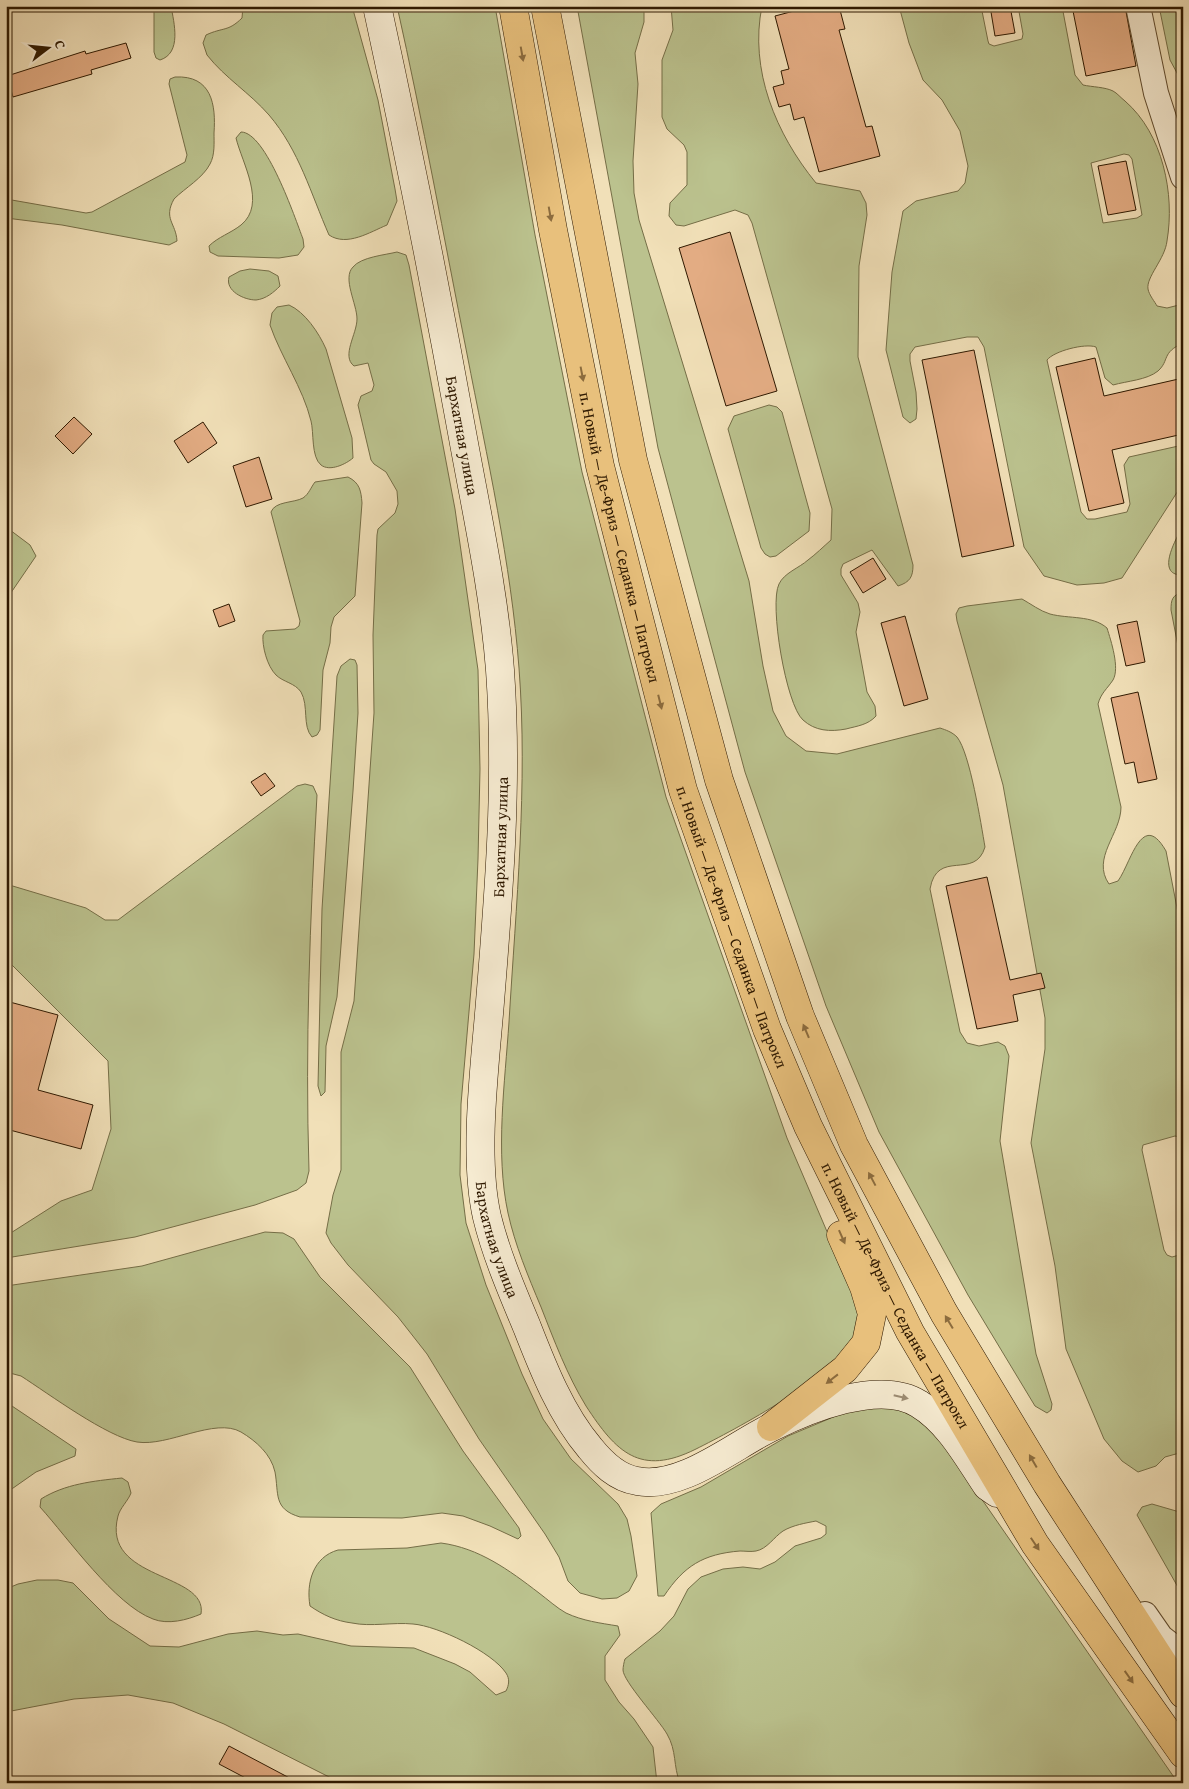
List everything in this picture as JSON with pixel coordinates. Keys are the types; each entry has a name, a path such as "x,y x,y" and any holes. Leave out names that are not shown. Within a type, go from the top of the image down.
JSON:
{"main road":[{"name":"Бархатная улица","path":"377,6 456,398 488,584 500,669 502,773 500,860 483,1103 482,1170 486,1215 505,1273 540,1363 562,1405 587,1446 608,1468 635,1481 667,1480 714,1460 771,1427 847,1398 873,1394 914,1400 942,1423 987,1486 1009,1503"},
{"name":"п. Новый — Де-Фриз — Седанка — Патрокл","path":"513,6 553,230 600,466 682,790 767,1029 808,1126 910,1332 1009,1503 1035,1544 1183,1754"},
{"name":"п. Новый — Де-Фриз — Седанка — Патрокл","path":"545,6 632,460 718,780 800,1016 854,1145 944,1313 1047,1484 1183,1694"},
{"path":"771,1427 845,1369 866,1343 872,1314 864,1287 806,1156 804,1144 808,1126"}],"street":[{"path":"1138,6 1156,92 1183,177"},
{"path":"1047,1484 1070,1502 1161,1637 1183,1654"}],"green space":[{"path":"154,6 171,6 175,29 174,44 171,51 160,60 156,58 154,52"},
{"path":"243,6 352,6 378,100 397,201 387,225 351,239 336,238 329,235 304,173 279,129 262,107 207,55 203,43 206,35 229,27 237,22 242,18"},
{"path":"397,6 495,6 535,235 582,472 666,797 787,1138 852,1290 857,1307 857,1328 846,1350 809,1383 759,1415 696,1449 659,1461 644,1460 631,1455 619,1447 608,1436 586,1406 556,1345 522,1260 508,1213 502,1166 502,1118 518,889 522,801 519,668 498,510 425,136"},
{"path":"577,6 644,6 644,22 635,53 638,84 633,161 634,193 639,220 749,581 763,666 773,711 786,736 806,751 837,754 940,728 951,732 962,745 974,789 985,847 980,857 973,862 940,870 934,877 930,889 960,1032 967,1043 979,1046 998,1042 1005,1046 1009,1056 1000,1141 1036,1354 1052,1404 1051,1410 1047,1413 1035,1406 968,1295 879,1132 826,1006 745,772 658,448"},
{"path":"671,6 762,6 759,54 763,77 769,100 789,144 816,183 860,191 866,203 867,215 859,266 858,357 913,565 910,579 898,586 872,550 843,564 841,569 841,575 858,603 860,612 856,632 867,692 875,706 876,716 858,726 840,730 829,730 808,724 797,711 785,676 776,612 776,595 779,584 784,577 811,558 831,540 832,509 752,223 748,215 735,210 684,226 676,225 669,216 670,203 687,185 687,152 684,145 667,129 662,117 662,60 673,30"},
{"path":"899,6 981,6 988,41 989,44 994,46 1022,39 1023,34 1018,6 1062,6 1075,75 1083,85 1106,89 1118,94 1138,115 1149,130 1157,147 1167,185 1169,223 1166,248 1150,279 1148,289 1157,306 1167,308 1183,304 1183,343 1169,353 1162,367 1153,374 1113,385 1105,378 1096,347 1085,346 1070,349 1056,354 1047,360 1081,512 1087,519 1127,512 1130,504 1124,465 1129,457 1183,445 1183,483 1122,578 1104,583 1077,585 1044,576 1024,547 984,347 978,337 967,337 915,347 910,354 910,361 916,392 916,419 910,423 903,417 886,350 892,272 903,211 916,201 958,191 965,183 968,166 960,131 942,100 923,80 909,43","holes":["1124,154 1129,155 1132,159 1142,215 1137,218 1103,223 1091,163"]},
{"path":"1159,6 1183,6 1183,84 1170,60"},
{"path":"175,77 197,81 204,86 209,94 214,112 212,160 207,169 174,199 171,206 170,216 177,241 169,245 62,225 6,218 6,199 86,213 92,212 185,162 187,155 169,84 170,79"},
{"path":"241,132 251,136 260,146 278,178 303,239 304,247 298,255 279,258 218,256 210,252 209,246 241,225 248,216 252,206 250,183 236,138"},
{"path":"397,252 406,255 409,265 455,509 478,670 480,769 478,859 474,954 461,1104 460,1175 466,1223 486,1285 522,1374 543,1419 571,1459 618,1504 627,1519 637,1576 629,1591 617,1598 602,1599 580,1593 568,1581 559,1557 545,1534 479,1439 427,1354 398,1317 348,1265 331,1243 326,1233 333,1195 341,1170 341,1052 354,1001 374,713 373,635 377,535 378,529 395,513 398,504 397,491 386,472 371,460 358,405 361,396 372,391 374,385 368,363 354,366 350,362 349,351 357,319 349,278 353,267 362,261"},
{"path":"250,269 269,271 278,276 280,286 270,295 256,300 236,294 230,286 229,277 240,271"},
{"path":"289,305 301,313 311,324 320,336 326,349 352,438 353,458 338,466 325,467 318,461 314,450 312,426 307,409 270,325 272,313 277,307"},
{"path":"769,405 777,407 782,412 810,513 809,531 776,556 770,557 761,548 728,429 734,416"},
{"path":"348,477 359,488 362,503 355,596 334,617 323,670 320,730 317,735 312,737 307,727 305,703 301,692 276,675 270,666 264,650 263,635 266,631 295,629 299,626 300,621 271,512 276,506 303,498 315,482"},
{"path":"1183,526 1183,575 1174,574 1170,569 1169,563 1173,547"},
{"path":"6,527 30,545 36,556 6,600"},
{"path":"1183,592 1183,672 1171,603 1176,595"},
{"path":"1022,599 1050,614 1087,619 1107,628 1116,669 1113,680 1104,691 1098,704 1121,807 1117,827 1105,855 1104,874 1109,884 1118,881 1138,844 1144,837 1150,835 1158,839 1166,851 1183,939 1183,1141 1180,1137 1175,1136 1143,1145 1142,1150 1164,1250 1167,1255 1172,1257 1183,1254 1183,1452 1165,1457 1156,1466 1138,1472 1122,1461 1104,1439 1066,1349 1055,1266 1031,1143 1045,1049 1045,1018 1003,785 956,614 959,608 967,606"},
{"path":"350,659 355,660 357,665 358,713 353,791 337,997 326,1046 325,1092 321,1096 318,1086 322,909 337,676 341,666"},
{"path":"305,784 313,786 317,795 309,983 309,1171 306,1183 297,1190 255,1205 135,1237 6,1258 6,1236 61,1201 92,1190 111,1129 108,1061 6,959 6,884 86,908 105,920 118,920 297,786"},
{"path":"265,1232 283,1233 294,1239 320,1277 410,1367 463,1451 519,1528 521,1536 518,1539 463,1516 442,1513 402,1518 300,1517 291,1514 281,1505 275,1472 270,1459 257,1444 241,1432 230,1428 218,1428 163,1440 137,1442 94,1424 21,1376 6,1372 6,1286 142,1266"},
{"path":"6,1402 76,1449 75,1456 36,1472 6,1493"},
{"path":"874,1405 911,1412 936,1433 1178,1783 680,1783 670,1740 629,1683 623,1670 625,1659 660,1631 674,1616 688,1589 701,1577 723,1569 743,1567 760,1569 775,1562 795,1546 821,1538 826,1534 826,1526 816,1521 799,1524 783,1531 760,1550 727,1553 705,1559 687,1569 664,1596 658,1596 651,1513 661,1504 701,1487 788,1436 850,1410"},
{"path":"122,1478 128,1482 131,1493 118,1516 117,1537 125,1553 156,1574 189,1590 199,1600 201,1614 184,1620 165,1622 153,1619 138,1611 108,1586 40,1507 41,1499 60,1490 90,1482"},
{"path":"1152,1504 1183,1513 1183,1596 1137,1515 1142,1507"},
{"path":"441,1543 468,1550 493,1561 572,1616 618,1626 620,1635 605,1656 605,1680 653,1747 657,1783 341,1783 224,1724 173,1703 128,1695 74,1699 6,1712 6,1589 37,1580 58,1580 73,1583 109,1619 150,1646 179,1647 228,1634 257,1631 283,1635 298,1634 351,1646 414,1648 470,1672 496,1695 506,1691 508,1678 506,1673 489,1657 464,1641 424,1626 413,1624 367,1625 341,1621 310,1606 309,1589 313,1572 329,1553 338,1550 407,1548"}],"building":[{"path":"813,6 839,6 845,29 839,30 866,127 872,126 880,156 819,172 804,117 794,120 790,104 779,107 773,87 784,84 781,71 789,69 775,16"},
{"path":"990,6 1010,6 1015,33 995,36"},
{"path":"1072,6 1125,6 1136,66 1086,76"},
{"path":"126,43 131,58 91,70 92,74 13,97 7,76 85,51 86,54"},
{"path":"1126,161 1136,210 1108,215 1098,166"},
{"path":"730,232 777,391 726,406 679,248"},
{"path":"974,350 1014,546 962,557 922,360"},
{"path":"1095,358 1104,396 1183,378 1183,434 1112,450 1124,503 1089,511 1056,367"},
{"path":"74,417 92,434 73,454 55,436"},
{"path":"203,422 217,443 188,463 174,441"},
{"path":"259,457 272,499 246,507 233,466"},
{"path":"873,558 886,579 863,593 850,572"},
{"path":"229,604 235,621 219,627 213,610"},
{"path":"905,616 928,699 904,706 881,623"},
{"path":"1137,621 1145,662 1126,666 1117,625"},
{"path":"1138,692 1157,779 1138,783 1134,762 1125,764 1111,698"},
{"path":"265,773 275,786 261,796 251,782"},
{"path":"987,877 1010,980 1041,973 1045,988 1013,995 1018,1021 977,1029 946,886"},
{"path":"6,1001 58,1015 38,1090 93,1105 81,1149 6,1129"},
{"path":"229,1746 299,1783 255,1783 219,1764"}]}
